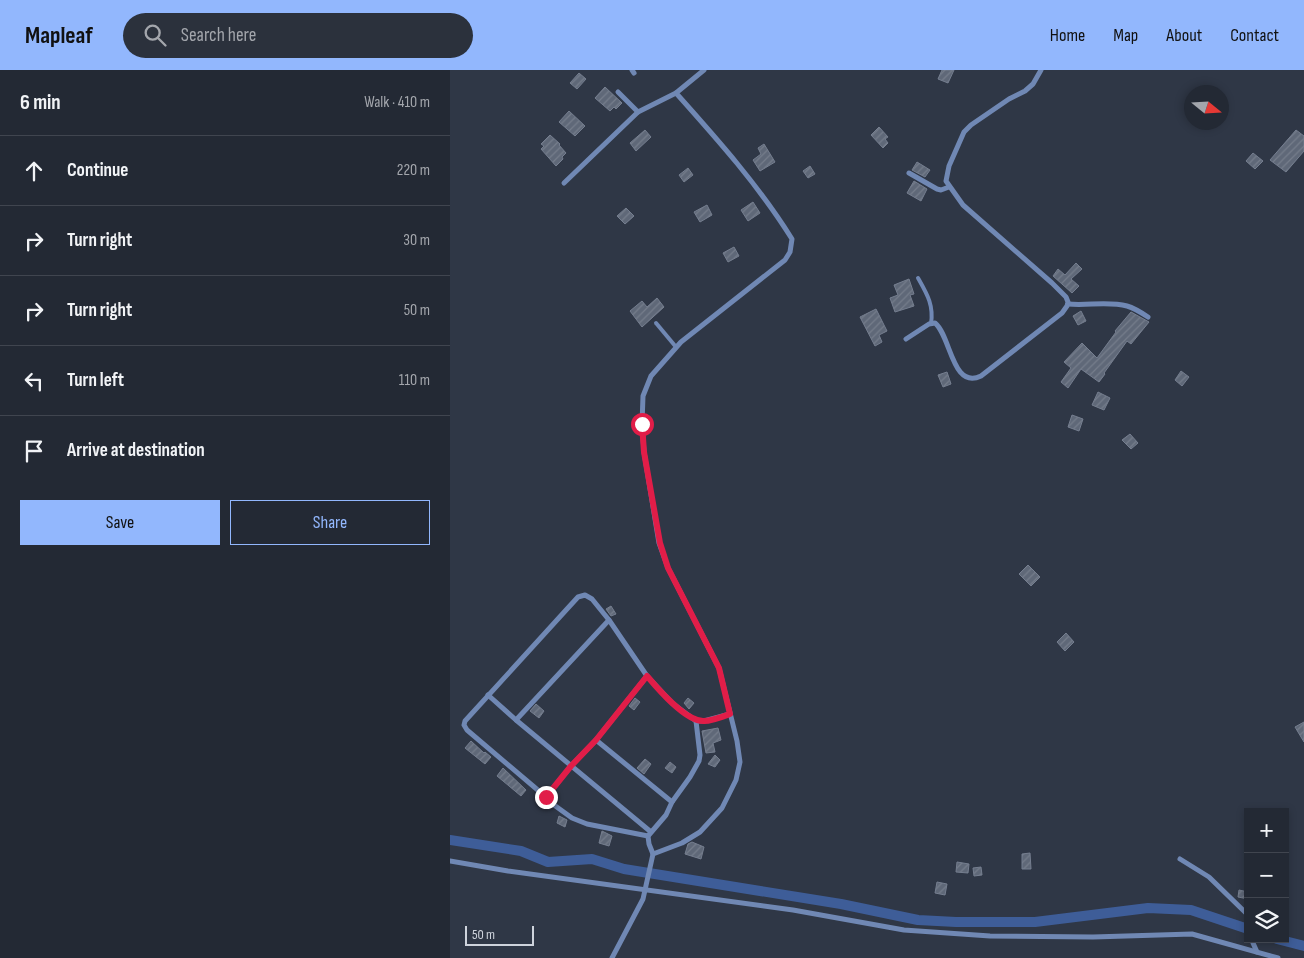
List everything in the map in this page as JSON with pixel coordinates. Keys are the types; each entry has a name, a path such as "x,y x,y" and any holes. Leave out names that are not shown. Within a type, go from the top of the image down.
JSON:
{"street":[{"path":"564,183 638,112 676,93 704,70"},
{"path":"906,338 935,323 940,327 955,365 962,374 969,379 974,379 981,376 1062,313 1068,304 1066,297 1052,283 963,205 946,182 946,176 964,132 971,125 1029,87 1042,70"},
{"path":"618,92 638,112"},
{"path":"653,854 682,843 700,832 722,808 736,780 740,762 719,668 668,568 660,543 648,480 642,424 643,396 651,376 676,347 785,260 792,245 792,240 782,224 735,159 676,93"},
{"path":"909,173 937,189 941,190 949,187"},
{"path":"1068,304 1084,306 1114,304 1129,306 1148,317"},
{"path":"650,834 587,824 563,813 467,730 464,725 465,721 578,597 582,595 588,596 609,620 647,676 672,703 696,721 704,722 730,714"},
{"path":"516,720 609,620"},
{"path":"546,797 571,766 596,740 647,676"},
{"path":"488,695 650,834"},
{"path":"612,958 639,908 646,890 653,854 648,844 650,834 666,815 672,802 699,761 696,721"},
{"path":"596,740 672,802"},
{"path":"1180,859 1209,877 1244,911"},
{"path":"450,861 508,871 792,910 904,930 990,936 1093,937 1192,934 1278,958"},
{"path":"1254,943 1257,952"}],"lane":[{"path":"918,278 930,300 933,313 931,324"},
{"path":"656,323 676,347"}],"building":[{"path":"942,70 954,70 948,83 938,79"},
{"path":"579,73 586,79 577,89 570,83"},
{"path":"605,87 622,103 616,109 614,107 610,111 595,98"},
{"path":"569,111 585,126 575,136 559,122"},
{"path":"879,127 888,137 885,139 888,143 883,148 871,135"},
{"path":"645,130 651,137 636,151 630,143"},
{"path":"1296,130 1304,136 1304,151 1286,172 1270,160"},
{"path":"550,135 566,153 556,166 541,149 544,146 541,144"},
{"path":"764,144 775,162 760,171 753,160 761,154 758,148"},
{"path":"1253,153 1263,161 1255,169 1246,161"},
{"path":"917,162 930,170 925,177 912,170"},
{"path":"810,166 815,174 808,178 803,171"},
{"path":"688,168 693,175 684,182 679,175"},
{"path":"914,181 927,189 921,201 907,193"},
{"path":"753,202 760,213 748,221 741,210"},
{"path":"707,205 712,215 700,222 694,212"},
{"path":"626,208 634,216 625,224 617,216"},
{"path":"734,247 739,256 728,262 723,253"},
{"path":"1076,263 1082,269 1071,279 1079,286 1072,293 1053,276 1058,269 1065,275"},
{"path":"909,279 914,294 910,295 914,306 895,312 890,298 898,295 894,285"},
{"path":"657,298 664,307 642,327 630,311 642,301 647,307"},
{"path":"876,309 887,331 879,335 882,342 875,346 860,317"},
{"path":"1081,311 1086,321 1078,325 1073,316"},
{"path":"1131,312 1149,322 1131,344 1127,341 1099,382 1081,369 1068,388 1061,382 1071,368 1064,362 1082,343 1097,358 1115,331"},
{"path":"1181,371 1189,377 1182,386 1175,380"},
{"path":"947,372 951,384 943,387 938,375"},
{"path":"1098,392 1110,398 1104,410 1092,405"},
{"path":"1072,415 1083,419 1079,431 1068,427"},
{"path":"1130,434 1138,443 1131,449 1122,440"},
{"path":"1028,565 1040,577 1031,586 1019,574"},
{"path":"611,606 616,614 611,616 606,609"},
{"path":"1066,633 1074,642 1065,651 1057,642"},
{"path":"635,698 640,702 634,710 629,706"},
{"path":"688,698 694,703 689,709 684,703"},
{"path":"536,704 544,711 539,718 530,711"},
{"path":"1304,722 1304,742 1295,727"},
{"path":"718,728 721,740 713,743 715,752 706,753 702,731"},
{"path":"471,741 491,757 485,764 465,748"},
{"path":"715,755 720,760 715,767 708,764"},
{"path":"645,759 651,764 644,774 637,768"},
{"path":"670,762 676,767 672,773 665,768"},
{"path":"503,768 526,790 521,796 497,776"},
{"path":"559,816 567,820 565,827 557,823"},
{"path":"602,831 612,836 609,846 599,843"},
{"path":"692,842 704,847 701,859 685,854 688,844"},
{"path":"1030,853 1031,869 1022,869 1022,854"},
{"path":"957,862 969,864 968,873 956,872"},
{"path":"981,867 982,875 974,876 973,868"},
{"path":"937,882 947,884 945,895 935,893"},
{"path":"1239,890 1244,891 1244,898 1238,897"}],"waterway":[{"path":"450,840 521,851 548,862 592,859 624,869 841,904 918,920 1035,922 1148,908 1191,910 1244,928"},
{"path":"1289,942 1304,946"}],"route":[{"path":"546,797 571,766 596,740 647,676 672,703 696,721 704,722 730,714 723,677 668,568 660,543 644,452 642,424"}]}
